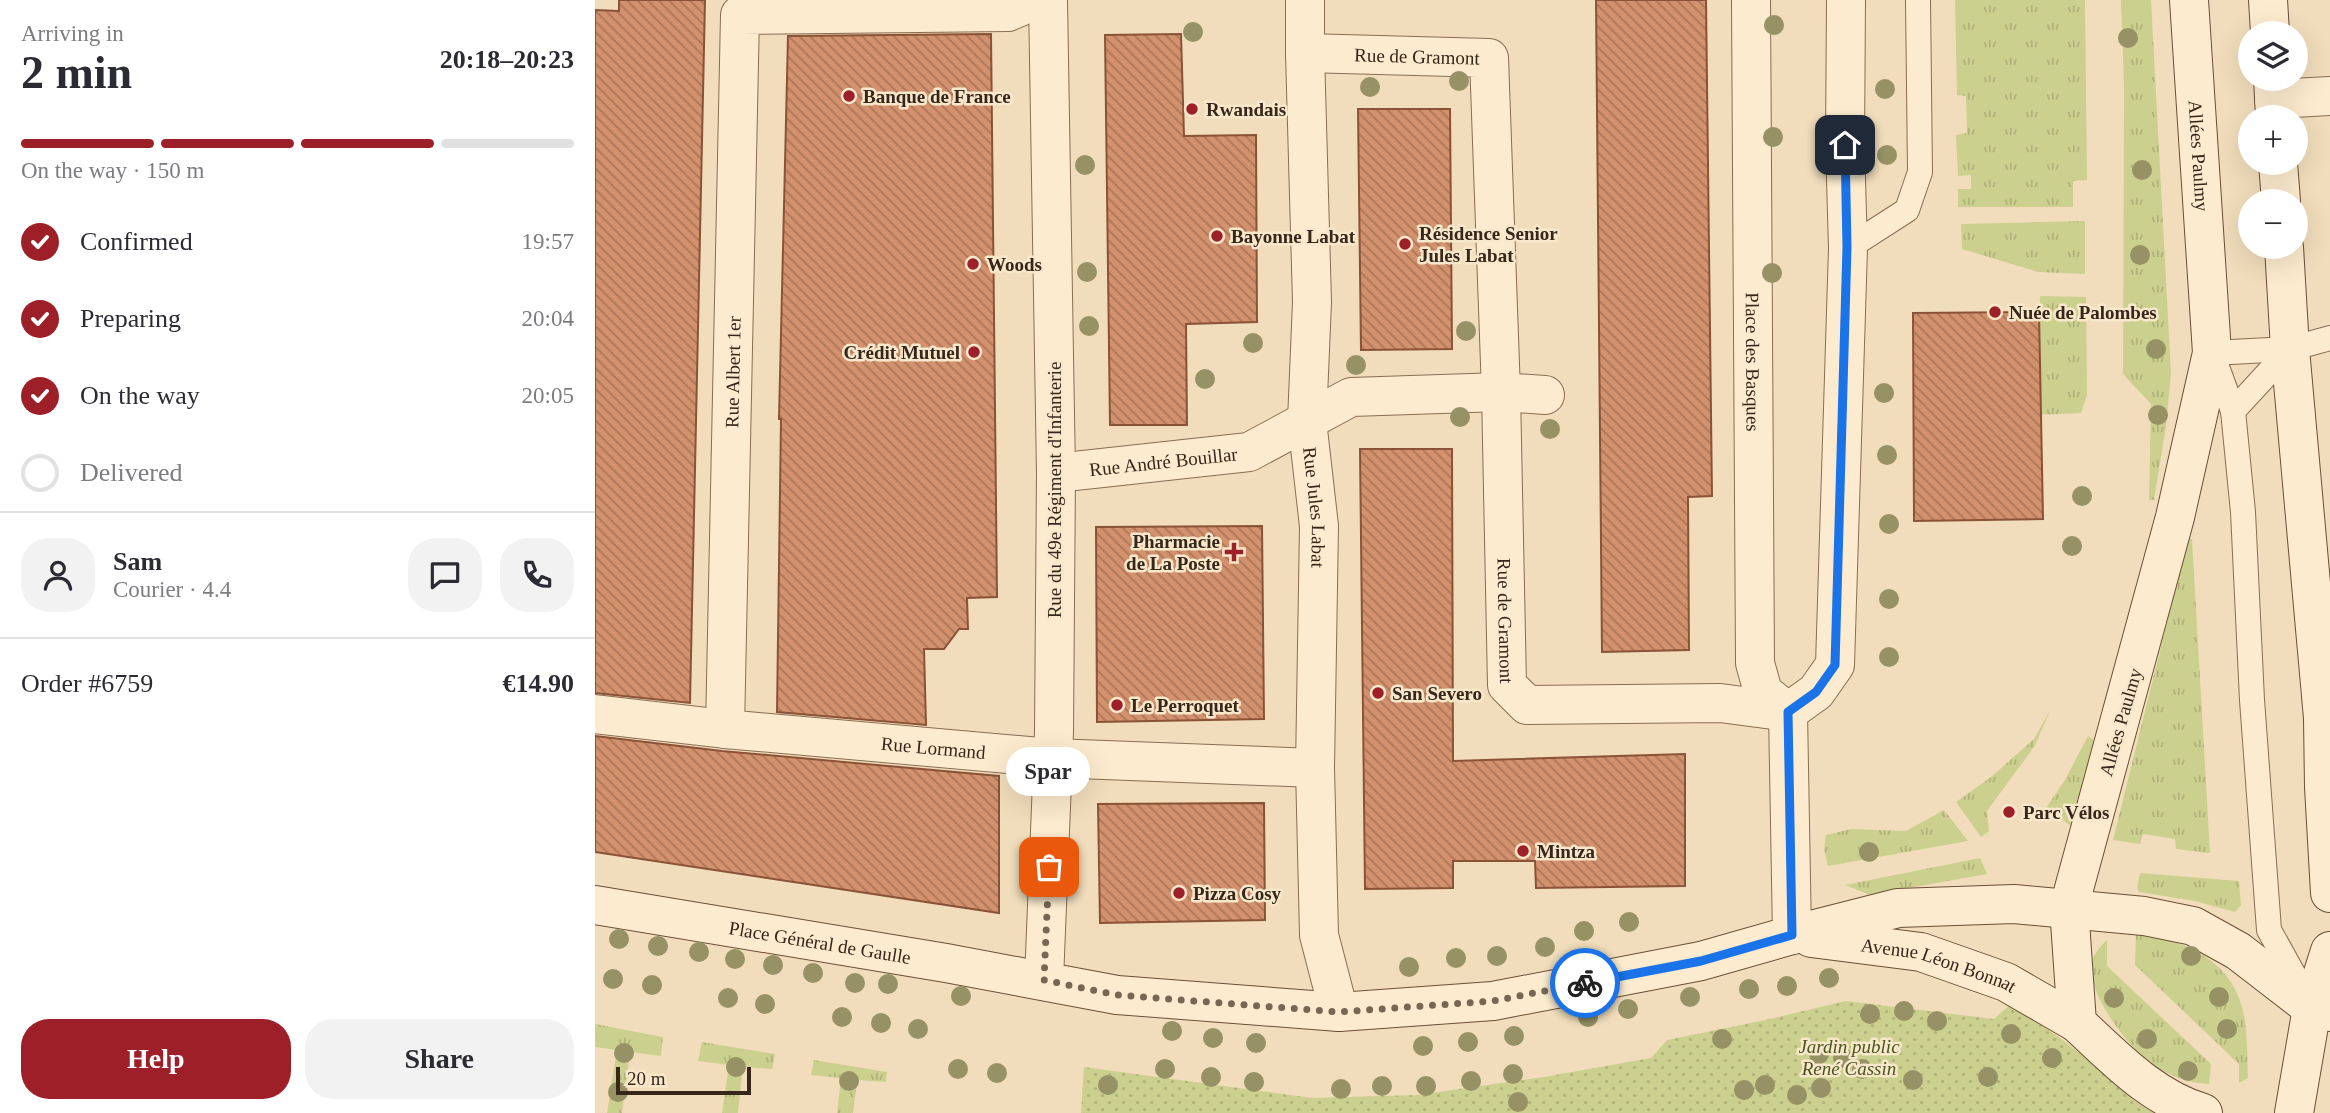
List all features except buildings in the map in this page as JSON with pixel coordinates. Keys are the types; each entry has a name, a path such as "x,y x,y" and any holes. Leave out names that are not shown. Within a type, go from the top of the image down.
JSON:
{"street":[{"name":"Rue Albert 1er","path":"725,729 740,15 1008,12 1036,0"},
{"name":"Rue du 49e Régiment d'Infanterie","path":"1044,980 1052,758 1056,473 1048,0"},
{"name":"Rue Jules Labat","path":"1305,0 1312,302 1307,421 1319,526 1315,768 1319,935 1339,1012"},
{"name":"Place des Basques","path":"1751,0 1755,663 1763,692 1788,712"},
{"path":"1792,935 1788,712 1816,692 1835,665 1847,247 1846,0"},
{"name":"Allées Paulmy","path":"2077,1023 2069,907 2166,554 2212,353 2189,0"},
{"path":"2268,0 2269,21"},
{"name":"Rue de Gramont","path":"1305,53 1489,58 1501,392 1507,685 1527,705 1720,703 1788,712"},
{"path":"2274,98 2330,96"},
{"path":"2285,259 2290,349 2327,717 2330,893"},
{"path":"1307,421 1351,397 1501,392 1545,395"},
{"name":"Rue André Bouillar","path":"1056,473 1249,452 1307,421"},
{"name":"Rue Lormand","path":"595,714 725,729 1052,758 1315,768"},
{"name":"Avenue Léon Bonnat","path":"1044,980 1117,995 1339,1012 1493,1001 1701,961 1898,908 2014,904 2144,916 2193,926 2238,951 2321,1010"},
{"name":"Place Général de Gaulle","path":"595,905 1044,980"},
{"name":"Avenue Léon Bonnat","path":"1792,935 1921,952 2006,982 2077,1023"},
{"path":"2294,1113 2321,1010 2330,951"},
{"path":"2077,1023 2135,1077 2182,1107 2203,1113"}],"lane":[{"path":"1847,247 1907,211 1920,172 1918,0"},
{"path":"2212,353 2290,349 2330,338"},
{"path":"2233,411 2290,349"},
{"name":"Allées Paulmy","path":"2212,353 2233,411 2269,930 2321,1010"}],"green space":[{"path":"1955,0 2085,0 2087,180 2073,181 2073,207 1958,207 1958,189 1971,189 1971,175 1958,176 1956,135 1967,133 1966,96 1957,95"},
{"path":"2121,0 2151,0 2171,373 2154,500 2149,500 2151,404 2123,374 2124,88"},
{"path":"2085,221 2085,274 2038,272 1962,249 1961,224"},
{"path":"2040,296 2086,297 2087,395 2081,413 2036,415 2040,410"},
{"path":"2188,538 2192,539 2210,853 2176,849 2175,839 2143,834 2140,844 2113,840"},
{"path":"2051,709 2034,747 1987,811 1989,831 1981,837 1956,802 1991,777 2034,739"},
{"path":"2088,736 2095,741 2071,826 2046,808 2065,780"},
{"path":"1944,810 1968,841 1828,866 1824,849 1826,835 1851,829 1906,831"},
{"path":"1980,858 1987,874 1870,895 1845,885"},
{"path":"2140,873 2239,881 2241,905 2235,912 2195,901 2139,892 2137,888"},
{"path":"2136,935 2186,946 2215,963 2226,976 2236,990 2244,1016 2248,1078 2239,1083 2239,1064 2135,965"},
{"path":"2107,940 2107,966 2211,1064 2209,1084 2180,1078 2153,1065 2133,1047 2111,1019 2095,989 2092,974 2094,956"},
{"name":"Jardin public René Cassin","path":"1846,1001 1994,1019 2010,1005 2081,1054 2154,1113 1081,1113 1084,1067 1312,1098 1417,1095 1651,1058 1667,1040"},
{"path":"595,1024 663,1037 661,1056 630,1052 622,1113 607,1113 617,1050 595,1047"},
{"path":"702,1042 775,1054 772,1069 743,1067 738,1113 722,1113 729,1065 698,1061"},
{"path":"814,1060 887,1072 886,1082 857,1080 853,1113 837,1113 841,1078 811,1075"}],"way so far":[{"path":"1049,867 1044,980 1117,995 1339,1012 1493,1001 1585,983"}],"place":[{"name":"Banque de France","path":"849,96"},
{"name":"Rwandais","path":"1192,109"},
{"name":"Bayonne Labat","path":"1217,236"},
{"name":"Résidence Senior Jules Labat","path":"1405,244"},
{"name":"Woods","path":"973,264"},
{"name":"Nuée de Palombes","path":"1995,312"},
{"name":"Crédit Mutuel","path":"974,352"},
{"name":"Pharmacie de La Poste","path":"1234,552"},
{"name":"San Severo","path":"1378,693"},
{"name":"Le Perroquet","path":"1117,705"},
{"name":"Parc Vélos","path":"2009,812"},
{"name":"Mintza","path":"1523,851"},
{"name":"Spar","path":"1049,867"},
{"name":"Pizza Cosy","path":"1179,893"}],"route":[{"path":"1585,983 1701,961 1792,935 1788,712 1816,692 1835,665 1847,247 1845,145"}]}
